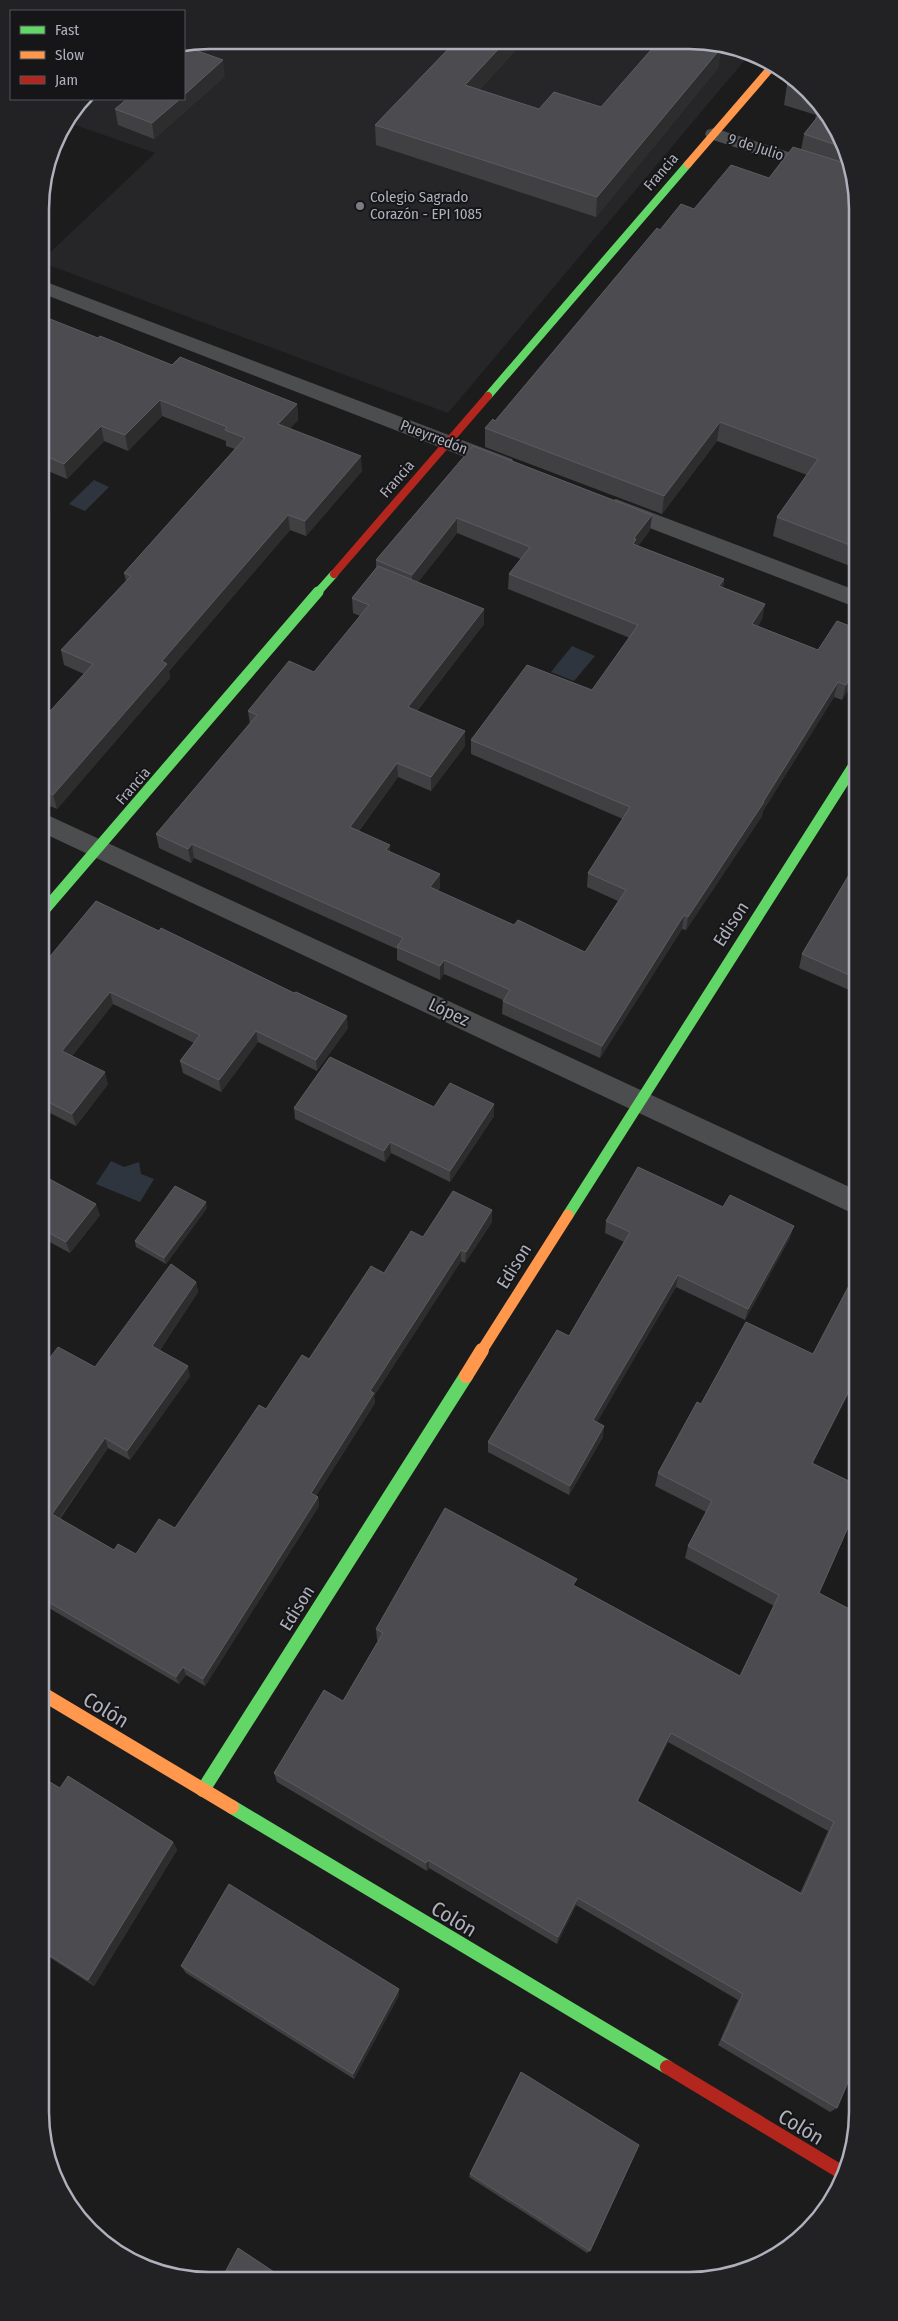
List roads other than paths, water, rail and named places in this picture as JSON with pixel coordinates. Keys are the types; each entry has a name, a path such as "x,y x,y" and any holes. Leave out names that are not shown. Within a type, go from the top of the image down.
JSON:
{"street":[{"name":"Francia","path":"49,906 769,71"},
{"name":"9 de Julio","path":"714,134 846,177"},
{"name":"Pueyrredón","path":"49,289 522,471"},
{"path":"596,499 849,597"},
{"name":"Edison","path":"203,1790 849,773"},
{"name":"López","path":"49,825 849,1200"},
{"name":"Colón","path":"49,1698 838,2170"}],"place":[{"name":"Colegio Sagrado Corazón - EPI 1085","path":"360,206"}]}
